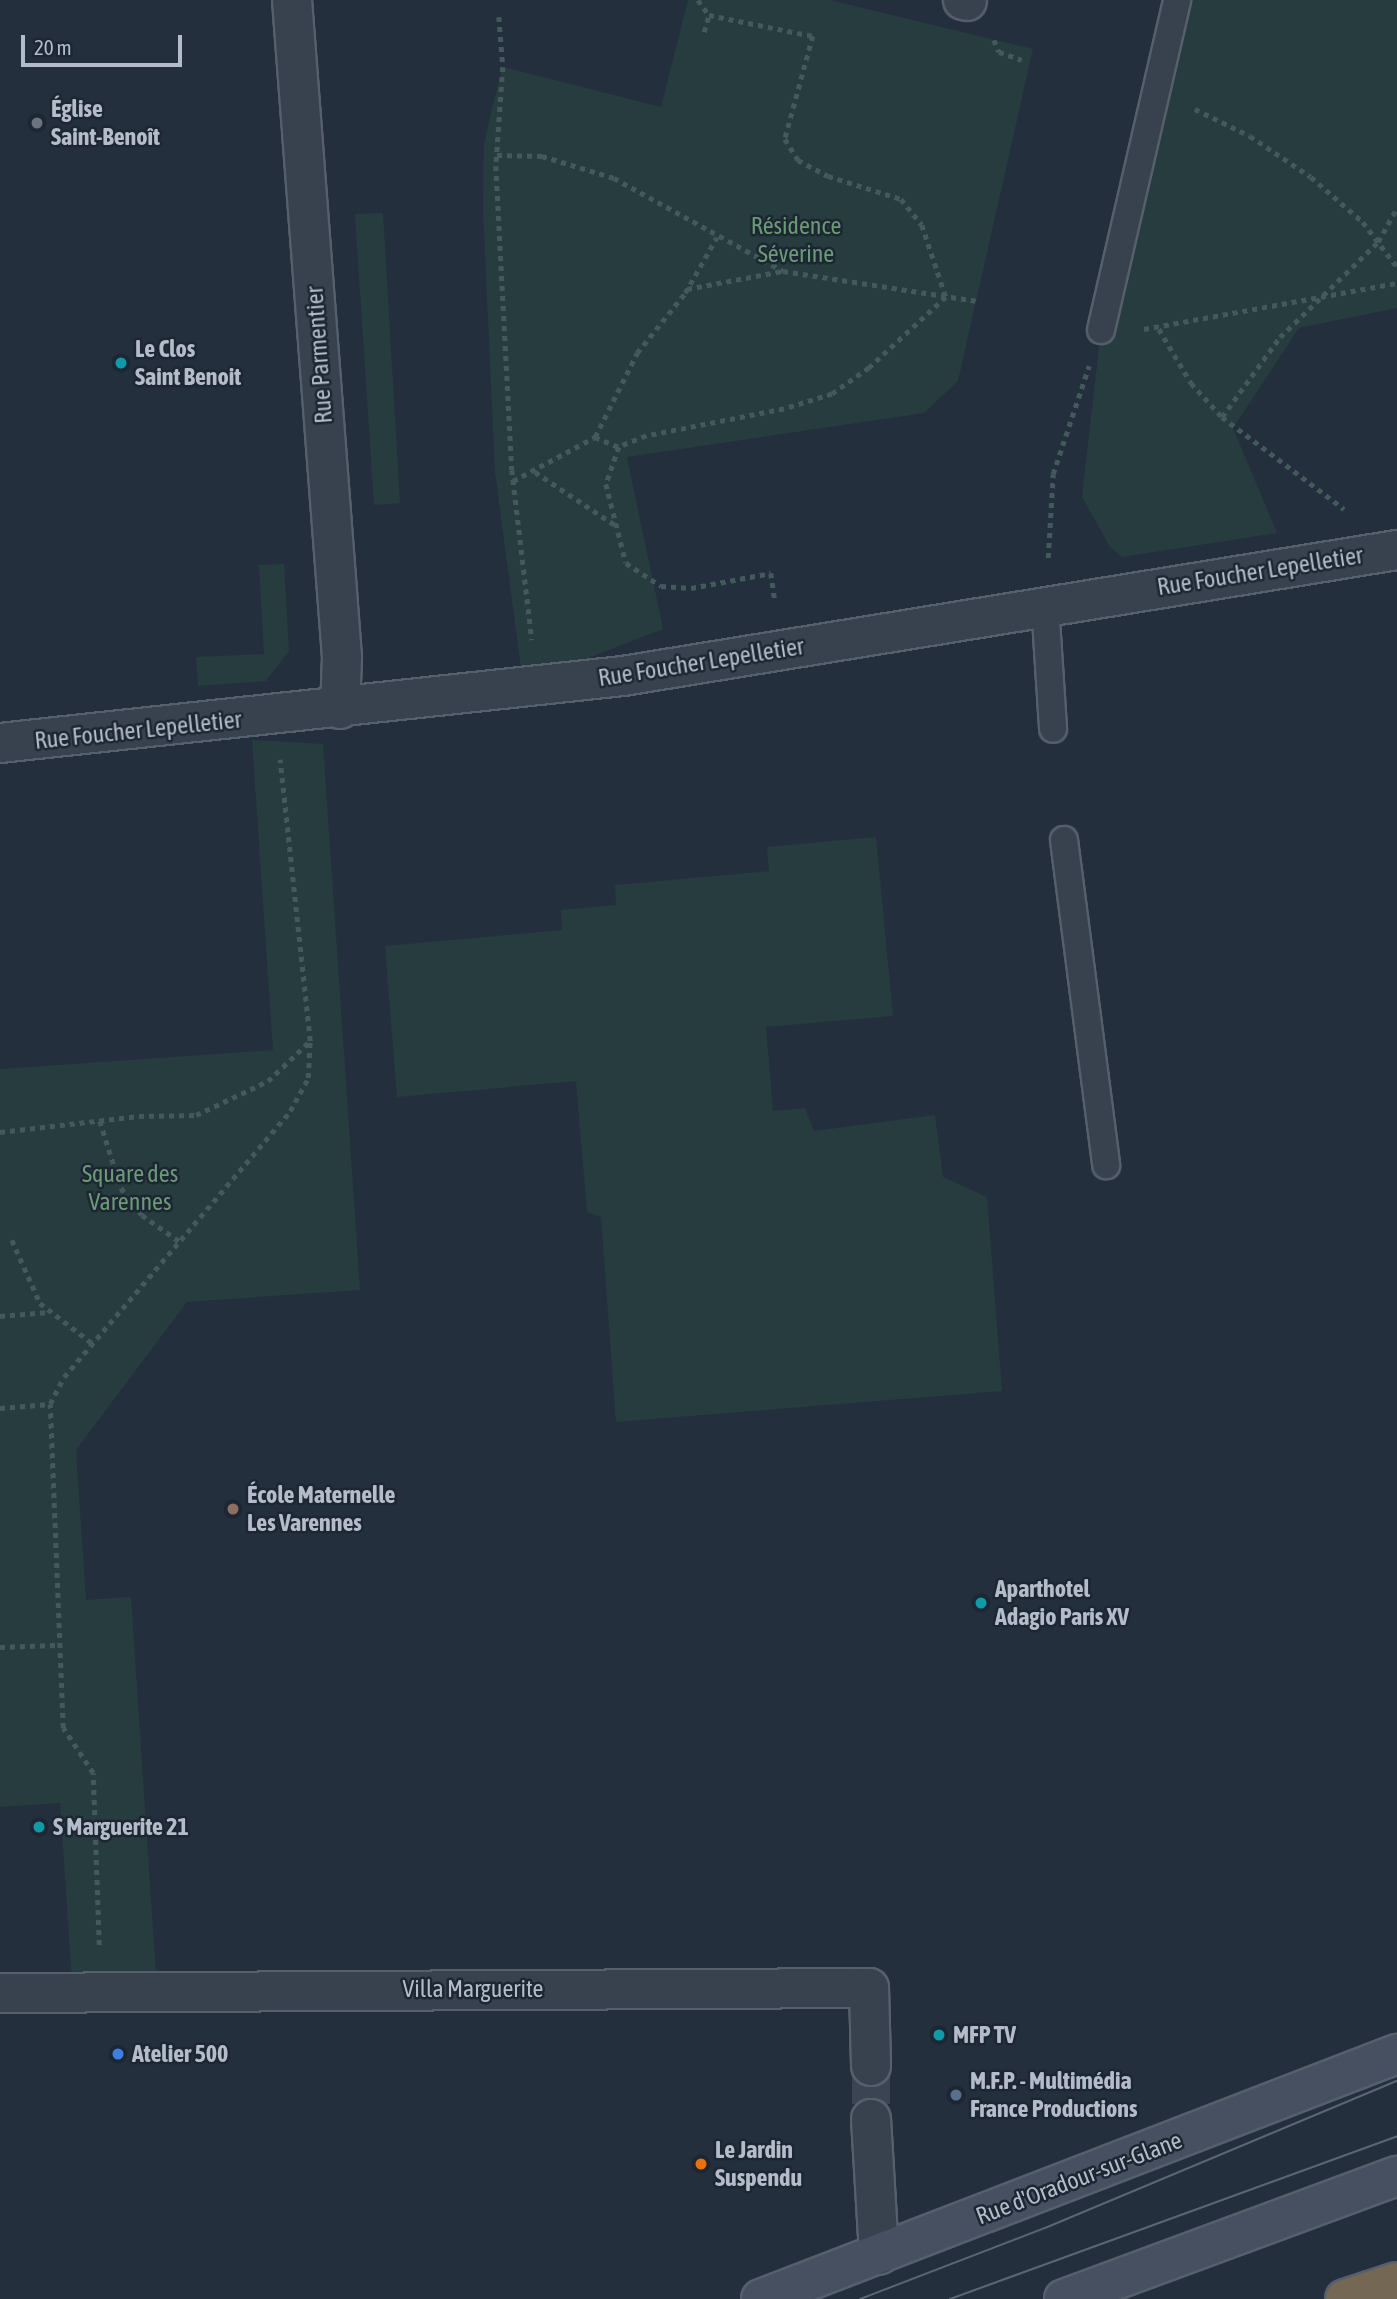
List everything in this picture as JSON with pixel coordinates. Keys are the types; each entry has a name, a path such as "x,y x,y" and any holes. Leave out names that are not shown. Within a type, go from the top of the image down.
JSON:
{"highway":[{"path":"1345,2299 1397,2282"}],"street":[{"name":"Rue Parmentier","path":"292,0 342,657 340,709"},
{"name":"Rue Foucher Lepelletier","path":"0,743 538,687 1045,604 1397,551"},
{"name":"Villa Marguerite","path":"0,1993 869,1988 871,2066"},
{"name":"Rue d'Oradour-sur-Glane","path":"761,2299 1397,2054"},
{"path":"872,2119 879,2255"},
{"path":"1064,2299 1397,2176"}],"lane":[{"path":"1101,330 1151,94 1177,0"},
{"path":"1045,604 1053,729"},
{"path":"1064,840 1106,1166"}],"path":[{"path":"698,0 709,15 813,36 785,138 798,160 828,176 901,199 922,225 946,297"},
{"path":"704,32 709,15"},
{"path":"499,17 503,67 497,155 513,481 538,687"},
{"path":"991,33 999,52 1022,60"},
{"path":"1151,94 1250,136 1311,177 1378,242 1397,267"},
{"path":"497,155 542,156 614,178 783,271 976,302"},
{"path":"1222,417 1280,337 1378,242 1397,208"},
{"path":"513,481 535,472 595,437 637,353 687,289 717,237"},
{"path":"687,289 783,271"},
{"path":"1045,604 1054,474 1101,330 1158,329 1397,283"},
{"path":"595,437 618,447 646,436 784,409 832,394 869,368 946,297"},
{"path":"1158,329 1191,383 1222,417 1355,517 1358,556"},
{"path":"618,447 606,484 626,563 661,586 691,588 771,573 781,649"},
{"path":"535,472 619,527"},
{"path":"100,1991 93,1773 63,1728 56,1645 50,1404 92,1344 290,1111 308,1079 310,1041 275,716"},
{"path":"0,1132 100,1121 196,1115 268,1081 310,1041"},
{"path":"100,1121 121,1188 142,1215 179,1241"},
{"path":"12,1240 23,1275 50,1312 92,1344"},
{"path":"0,1316 50,1312"},
{"path":"0,1408 50,1404"},
{"path":"0,1647 56,1645"}],"green space":[{"name":"Résidence Séverine","path":"688,0 830,0 1033,49 958,381 924,413 627,457 663,629 523,683 495,472 483,209 484,145 492,108 503,67 661,107"},
{"path":"1175,0 1397,0 1397,308 1299,328 1233,428 1277,533 1122,557 1110,547 1082,497 1102,321"},
{"path":"383,213 400,503 374,505 355,214"},
{"path":"284,564 289,651 266,681 198,686 196,657 264,654 259,565"},
{"name":"Square des Varennes","path":"252,740 323,744 360,1290 187,1302 76,1450 86,1600 131,1597 156,1975 72,1981 60,1803 0,1807 0,1069 273,1050"},
{"path":"876,837 893,1016 766,1027 773,1111 805,1108 814,1131 935,1115 943,1177 987,1197 1002,1391 616,1422 601,1217 587,1212 576,1081 397,1097 385,946 562,930 561,910 616,905 615,885 769,871 767,847"}],"tunnel":[{"path":"871,2066 871,2119"}],"tram line":[{"path":"860,2299 1045,2228 1397,2081"},
{"path":"950,2299 1397,2136"}],"place":[{"name":"Église Saint-Benoît","path":"37,123"},
{"name":"Le Clos Saint Benoit","path":"121,363"},
{"name":"École Maternelle Les Varennes","path":"233,1509"},
{"name":"Aparthotel Adagio Paris XV","path":"981,1603"},
{"name":"S Marguerite 21","path":"39,1827"},
{"name":"MFP TV","path":"939,2035"},
{"name":"Atelier 500","path":"118,2054"},
{"name":"M.F.P. - Multimédia France Productions","path":"956,2095"},
{"name":"Le Jardin Suspendu","path":"701,2164"}]}
